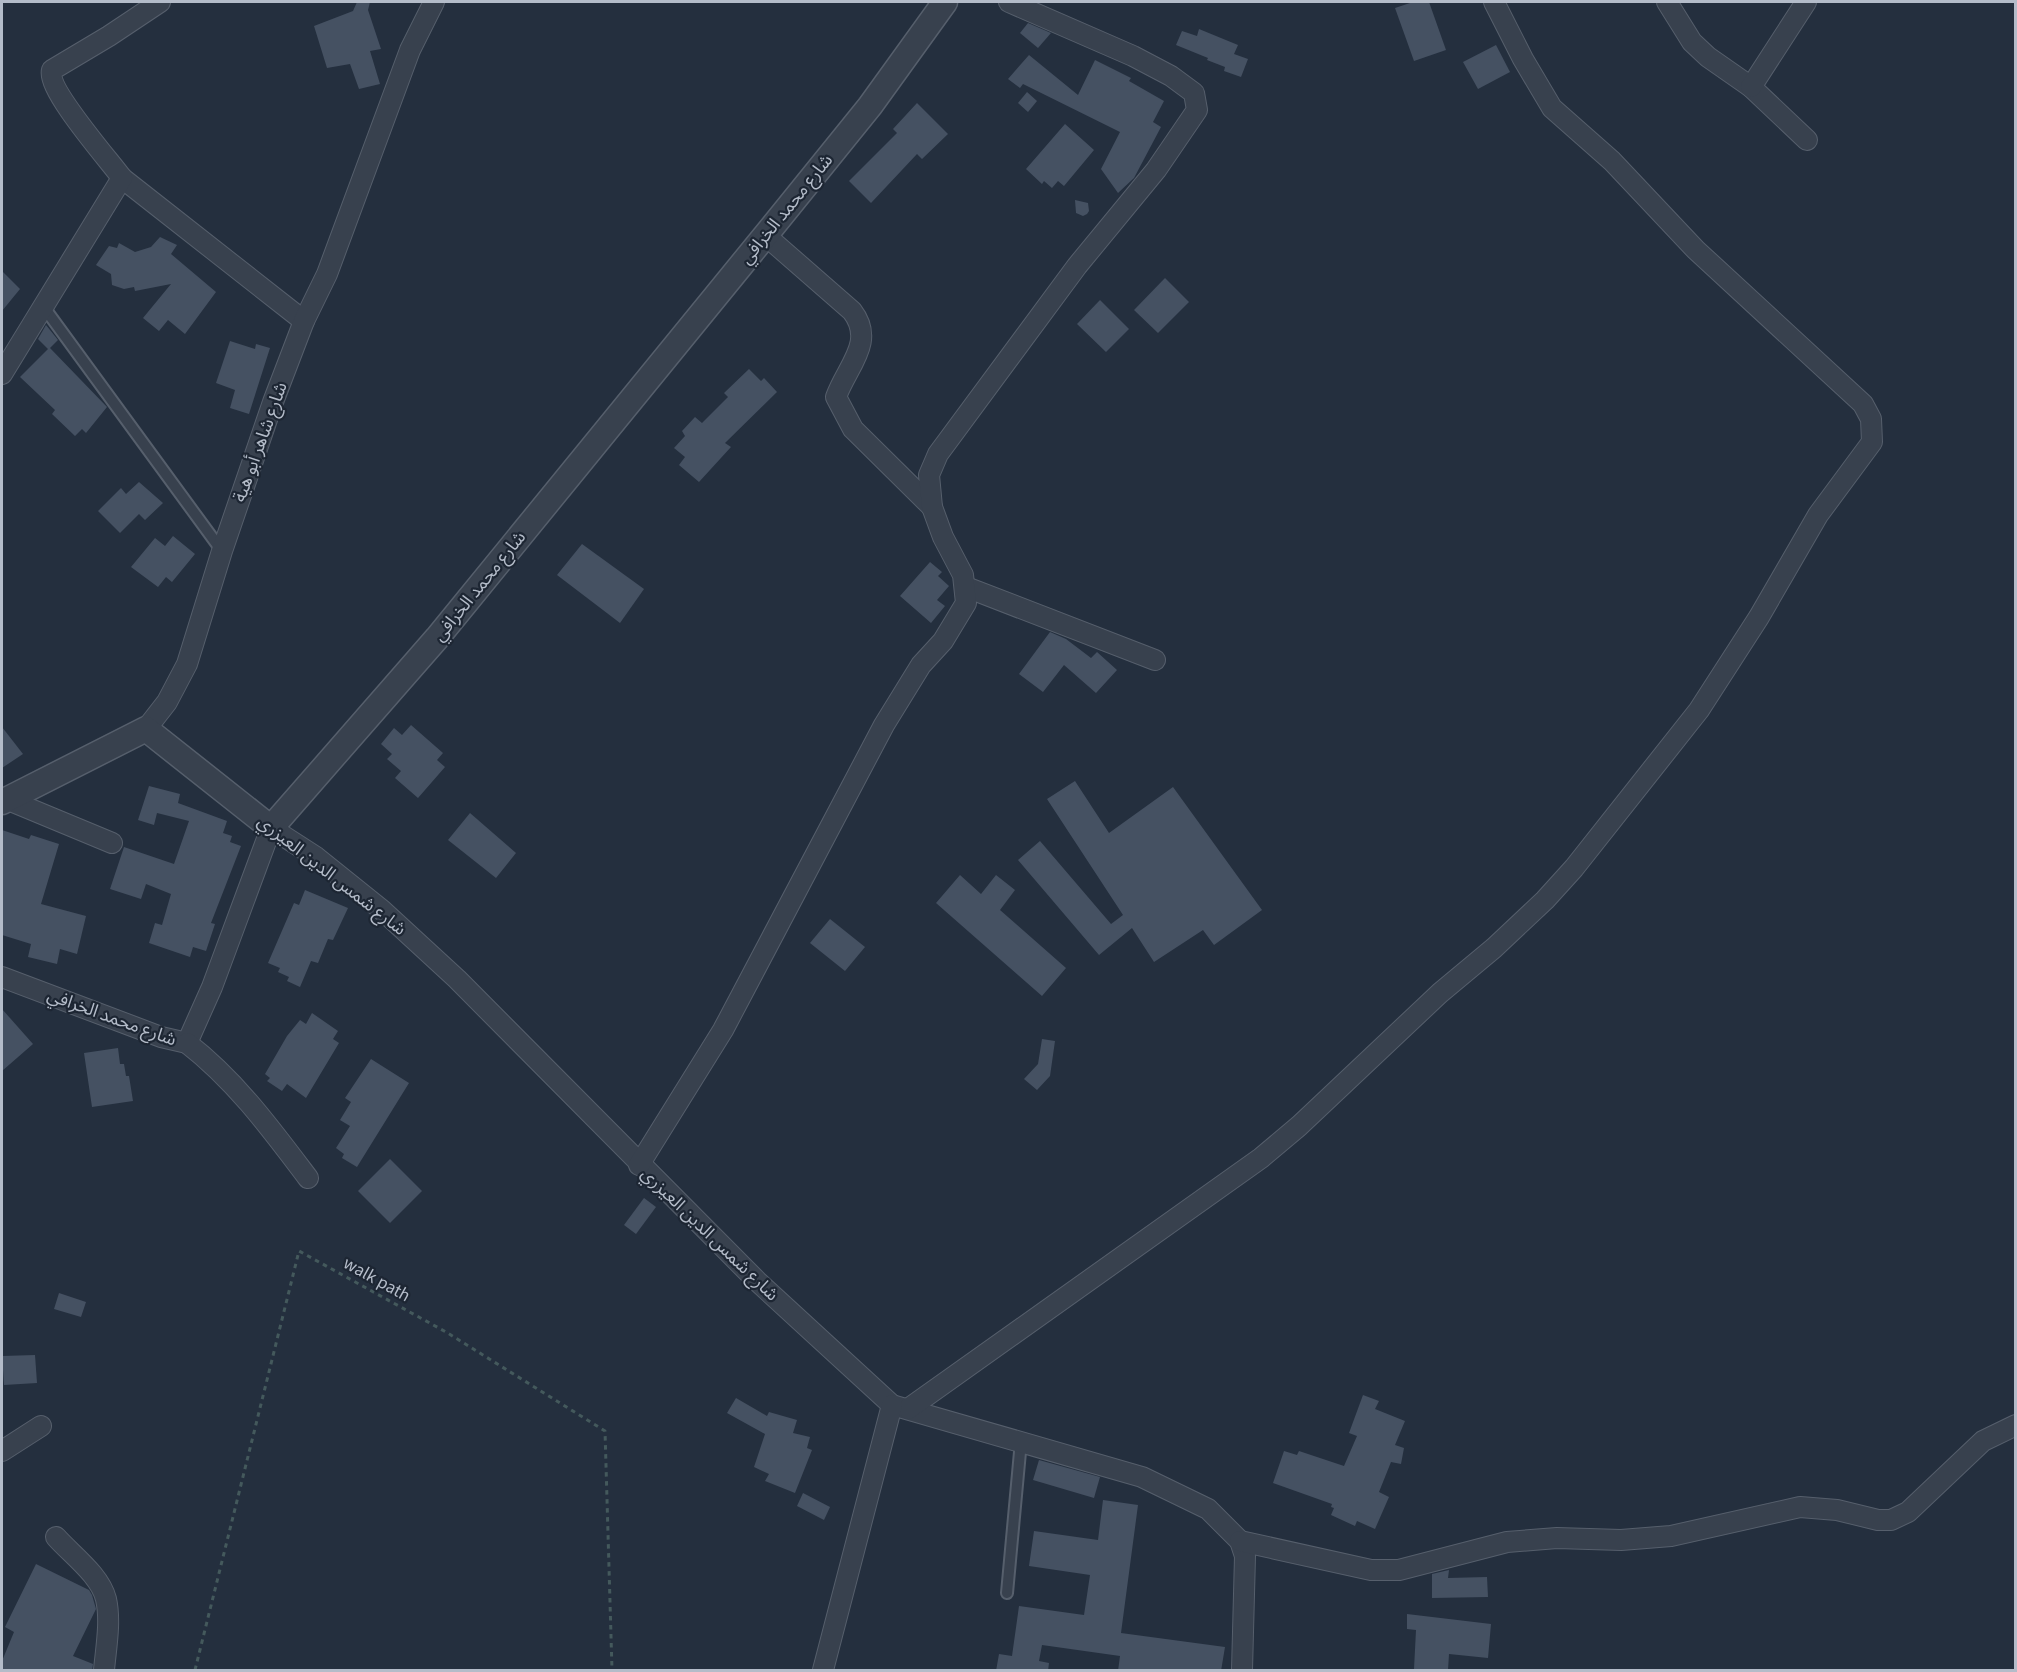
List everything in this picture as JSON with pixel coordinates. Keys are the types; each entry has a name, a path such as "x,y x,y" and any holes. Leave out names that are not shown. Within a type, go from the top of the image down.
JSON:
{"street":[{"path":"160,2 110,36 56,67 51,74 59,96 122,178 304,321"},
{"name":"شارع شاهر أبو هية","path":"4,801 146,729 167,702 187,664 264,426 304,321 327,274 410,50 434,2"},
{"name":"شارع محمد الخرافي","path":"2,976 161,1037 187,1043 212,987 271,828 437,638 870,106 945,2"},
{"path":"639,1166 723,1030 884,725 921,665 943,641 966,603 963,575 943,537 932,507 929,476 938,454 1077,266 1156,170 1197,110 1198,104 1194,93 1171,76 1083,32 1009,2"},
{"path":"823,1671 900,1407 1261,1158 1299,1126 1440,993 1545,900 1574,868 1699,710 1759,617 1818,514 1872,442 1872,419 1863,404 1696,250 1612,161 1552,108 1494,2"},
{"path":"1667,2 1692,42 1751,87 1807,140"},
{"path":"1751,87 1806,2"},
{"path":"2,374 122,178"},
{"path":"765,235 852,311 861,323 863,336 836,397 853,429 932,507"},
{"path":"966,587 1155,660"},
{"name":"شارع شمس الدين العيزري","path":"146,729 271,828 316,857 382,910 449,971 639,1166 756,1281 900,1407 1142,1477 1208,1509 1240,1541"},
{"path":"4,801 112,843"},
{"path":"187,1043 208,1059 252,1104 308,1178"},
{"path":"1242,1671 1246,1570 1240,1541 1371,1570 1392,1570 1416,1567 1507,1542 1557,1538 1622,1540 1671,1536 1800,1507 1837,1510 1878,1520 1891,1520 1908,1512 1983,1441 2016,1425"},
{"path":"2,1451 41,1426"},
{"path":"56,1537 91,1573 106,1598 108,1611 104,1671"}],"lane":[{"path":"44,306 222,550"},
{"path":"1007,1593 1021,1441"}],"path":[{"name":"walk path","path":"195,1671 299,1251 446,1332 605,1431 612,1671"}],"building":[{"path":"357,2 370,2 368,10 381,49 370,51 380,84 359,89 350,64 327,68 314,26 353,11"},
{"path":"1413,2 1429,2 1446,50 1414,61 1395,8"},
{"path":"1028,23 1051,33 1038,48 1020,33"},
{"path":"1199,29 1238,45 1234,54 1248,59 1241,77 1224,71 1225,67 1207,60 1208,58 1176,45 1182,31 1197,36"},
{"path":"1496,45 1510,72 1478,89 1463,62"},
{"path":"1029,55 1078,95 1095,60 1131,78 1129,81 1164,101 1153,122 1161,127 1134,178 1118,193 1101,169 1120,132 1023,84 1020,88 1008,79"},
{"path":"1027,92 1037,101 1028,112 1018,103"},
{"path":"917,103 948,134 922,159 917,154 871,203 849,181 897,133 893,129"},
{"path":"1065,124 1094,150 1064,186 1058,181 1052,188 1044,181 1042,184 1026,169"},
{"path":"1075,200 1088,203 1087,214 1083,216 1076,213"},
{"path":"160,237 177,245 171,254 216,292 185,334 168,320 159,331 143,318 171,284 135,291 134,287 124,289 112,285 111,274 96,265 109,246 117,248 119,243 135,252 151,247"},
{"path":"2,271 20,289 2,311"},
{"path":"1165,278 1189,302 1158,333 1134,310"},
{"path":"1100,300 1129,329 1106,352 1077,324"},
{"path":"46,325 58,340 50,348 107,407 86,433 82,429 75,436 52,414 55,410 20,377 48,349 38,339"},
{"path":"230,341 255,349 256,344 270,348 249,414 230,408 235,390 216,383"},
{"path":"749,369 761,381 764,378 777,392 725,443 731,447 699,482 679,465 685,457 674,448 685,436 682,431 695,417 702,423 728,397 724,393"},
{"path":"139,482 163,503 145,520 139,514 120,533 98,511 121,488 126,494"},
{"path":"173,536 195,554 172,582 166,577 158,587 131,567 155,538 165,546"},
{"path":"582,544 644,589 620,623 557,575"},
{"path":"930,562 942,572 938,576 949,586 937,600 945,606 931,623 900,596"},
{"path":"1050,632 1066,639 1091,658 1097,652 1117,670 1096,693 1064,665 1043,692 1019,674"},
{"path":"411,725 443,753 437,760 445,767 418,798 395,778 401,771 387,759 392,754 381,744 394,728 402,735"},
{"path":"2,727 23,754 2,768"},
{"path":"1075,781 1109,833 1173,787 1262,910 1214,945 1203,930 1154,962 1132,928 1099,955 1018,860 1040,841 1111,924 1123,915 1047,799"},
{"path":"149,786 180,794 178,803 227,821 223,833 232,836 230,842 241,846 211,923 215,924 206,951 193,947 190,957 149,943 155,923 162,925 171,894 146,884 141,899 110,889 124,847 174,864 189,821 157,813 154,825 138,820"},
{"path":"470,813 516,853 496,878 448,840"},
{"path":"2,830 29,839 31,835 59,844 41,904 86,916 77,954 60,949 57,964 28,957 31,944 2,935"},
{"path":"960,875 981,894 996,875 1015,890 1000,910 1066,968 1042,996 936,903"},
{"path":"305,890 348,908 333,940 328,939 318,963 311,961 300,987 287,981 289,977 278,972 280,968 268,963 294,903 299,905"},
{"path":"830,919 865,947 845,971 810,943"},
{"path":"2,1009 33,1044 2,1071"},
{"path":"312,1013 338,1031 333,1039 339,1043 306,1098 287,1084 282,1091 267,1081 270,1078 265,1074 287,1036 300,1020 306,1024"},
{"path":"1042,1039 1055,1041 1050,1076 1037,1090 1024,1079 1038,1064"},
{"path":"118,1048 120,1064 124,1064 126,1076 129,1076 133,1101 92,1107 84,1053"},
{"path":"371,1059 409,1083 357,1167 342,1158 344,1154 336,1148 350,1126 340,1120 351,1102 345,1098"},
{"path":"390,1159 422,1191 390,1223 358,1191"},
{"path":"644,1198 656,1207 636,1234 624,1225"},
{"path":"59,1293 86,1302 81,1317 54,1309"},
{"path":"35,1355 37,1383 4,1385 2,1356"},
{"path":"1363,1395 1379,1401 1375,1409 1405,1421 1395,1445 1404,1448 1401,1464 1391,1462 1379,1492 1389,1497 1375,1529 1357,1521 1355,1526 1331,1515 1334,1508 1331,1507 1332,1504 1273,1483 1284,1451 1297,1455 1299,1451 1344,1466 1357,1436 1349,1433"},
{"path":"736,1398 767,1416 769,1412 797,1420 793,1433 810,1437 807,1448 812,1450 795,1493 765,1481 769,1474 754,1467 765,1434 727,1413"},
{"path":"1039,1460 1100,1477 1094,1498 1033,1480"},
{"path":"803,1493 830,1507 824,1520 797,1506"},
{"path":"1103,1500 1138,1505 1121,1633 1225,1647 1221,1671 1118,1671 1120,1656 1042,1645 1039,1661 1049,1663 1048,1671 996,1671 999,1654 1012,1656 1019,1606 1084,1615 1090,1575 1029,1566 1034,1531 1098,1540"},
{"path":"36,1564 89,1590 92,1595 96,1609 73,1656 93,1664 92,1671 2,1671 2,1661 14,1632 5,1627"},
{"path":"1449,1570 1448,1578 1487,1577 1488,1597 1432,1598 1432,1574"},
{"path":"1407,1614 1491,1624 1488,1658 1449,1654 1448,1670 1414,1669 1416,1630 1407,1629"}]}
